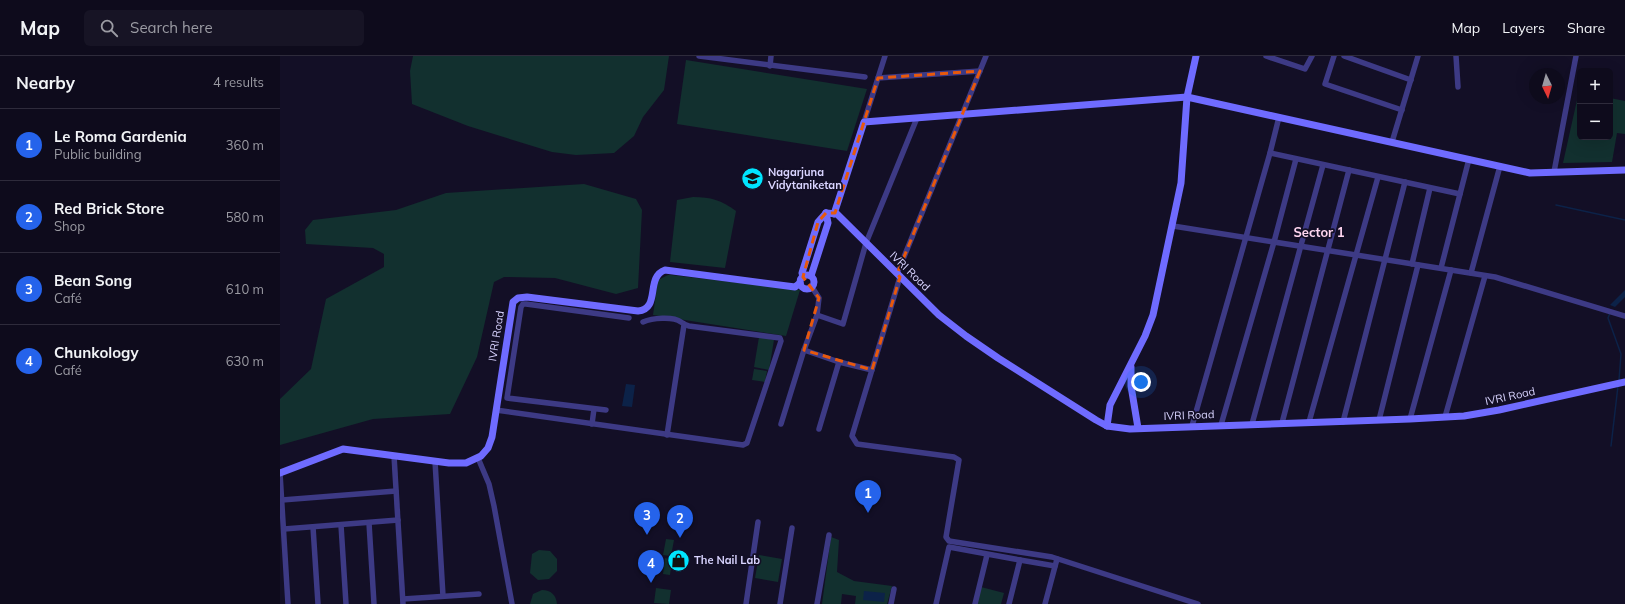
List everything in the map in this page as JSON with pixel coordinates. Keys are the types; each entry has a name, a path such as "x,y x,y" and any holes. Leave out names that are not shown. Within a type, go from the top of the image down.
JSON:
{"street":[{"path":"701,56 740,59 770,66 865,77"},
{"path":"770,66 771,56"},
{"path":"826,213 834,214 885,56"},
{"path":"986,56 899,276 852,436 857,444 954,457 959,460 946,538 949,541 1057,559 1198,604"},
{"path":"1107,426 1110,405 1145,336 1153,315 1181,183 1187,97 1196,56"},
{"path":"1266,56 1305,69 1312,56"},
{"path":"1334,56 1325,84 1402,110"},
{"path":"1344,56 1411,80"},
{"path":"1392,142 1418,56"},
{"path":"1456,56 1458,87"},
{"path":"1554,172 1576,56"},
{"path":"878,78 980,71"},
{"path":"864,122 1187,97 1530,173 1625,170"},
{"path":"1192,426 1279,117"},
{"path":"817,315 843,324 866,243 917,118"},
{"path":"1270,153 1460,194"},
{"path":"1221,425 1274,242 1296,159"},
{"path":"1441,268 1469,159"},
{"path":"1252,424 1323,165"},
{"path":"1471,273 1500,166"},
{"path":"1282,423 1329,251 1349,170"},
{"path":"1309,422 1378,177"},
{"path":"1343,422 1405,182"},
{"path":"1379,420 1415,264 1430,188"},
{"path":"810,276 828,223 826,213"},
{"path":"812,287 806,289 802,287 802,274 818,222 826,213"},
{"name":"IVRI Road","path":"834,214 837,214 939,315 966,336 1012,367 1107,426 1116,428 1343,422 1464,416 1499,410 1625,382"},
{"path":"1173,226 1494,277 1625,316"},
{"path":"496,410 743,446 747,442 781,341 780,338 684,325 681,322 666,318 645,321 643,311 650,304 656,276 665,270 795,287 806,275 810,276"},
{"path":"1410,419 1451,270"},
{"path":"781,424 804,350 817,315 819,298 812,287 814,282 810,276"},
{"path":"1445,417 1485,276"},
{"name":"IVRI Road","path":"478,458 488,448 492,437 513,302 518,298 527,297 593,309 643,311"},
{"path":"606,410 507,398 523,304 593,309 629,318"},
{"path":"667,435 684,325"},
{"path":"804,350 839,362 872,370"},
{"path":"819,429 839,362"},
{"path":"1132,363 1131,388 1138,428"},
{"path":"1120,387 1131,388"},
{"path":"592,424 594,408"},
{"path":"288,604 280,473 343,449 435,461 466,463 478,458 491,491 512,604"},
{"path":"394,456 403,601 443,596 479,594"},
{"path":"435,461 443,596"},
{"path":"282,500 396,491"},
{"path":"284,529 398,520"},
{"path":"369,522 374,604"},
{"path":"746,604 758,522"},
{"path":"341,525 346,604"},
{"path":"313,527 318,604"},
{"path":"780,604 792,528"},
{"path":"817,604 828,534"},
{"path":"936,604 949,547 1055,566"},
{"path":"975,604 987,555"},
{"path":"1045,604 1057,559"},
{"path":"1009,604 1020,560"},
{"path":"891,604 894,589"}],"highlighted area":[{"path":"980,71 897,274 900,277 872,370 804,350 819,298 803,277 818,222 826,213 835,213 878,78"}],"green space":[{"path":"413,56 669,56 664,90 643,117 634,136 614,153 576,155 552,152 468,126 412,104 410,71"},
{"path":"686,60 867,89 847,151 677,124"},
{"path":"1613,99 1625,101 1625,134 1617,133 1612,162 1563,163 1577,100 1577,140 1613,140"},
{"path":"584,184 636,199 642,210 638,288 616,294 555,278 504,277 494,282 477,357 450,414 373,419 280,445 280,399 311,369 326,299 384,267 384,254 373,248 306,244 305,230 313,220 396,210 446,193"},
{"path":"693,197 716,200 736,211 725,268 670,262 677,200"},
{"path":"668,275 800,290 786,336 653,315 658,280"},
{"path":"759,337 774,340 769,370 754,367"},
{"path":"754,369 767,371 765,382 752,380"},
{"path":"831,537 839,540 837,572 854,581 892,586 887,604 855,604 856,596 842,594 841,604 822,604"},
{"path":"666,539 674,540 671,556 663,555"},
{"path":"539,550 550,551 557,559 557,571 549,579 538,580 530,573 532,554"},
{"path":"759,555 782,559 778,582 755,578"},
{"path":"665,558 672,560 670,575 663,574"},
{"path":"981,587 1004,593 1001,604 977,604"},
{"path":"656,588 671,590 669,604 654,603"},
{"path":"542,590 548,591 552,594 556,598 557,604 530,604 533,594"}],"water":[{"path":"1625,290 1625,297 1615,307 1610,305"},
{"path":"626,384 635,385 632,407 622,406"},
{"path":"864,591 885,593 884,602 863,600"}],"waterway":[{"path":"1556,205 1625,220"},
{"path":"1610,313 1608,318 1621,354 1619,380"},
{"path":"1611,446 1618,386"}],"place":[{"name":"Nagarjuna Vidytaniketan","path":"753,178"},
{"name":"Le Roma Gardenia","path":"868,513"},
{"name":"Bean Song","path":"647,535"},
{"name":"Red Brick Store","path":"680,538"},
{"name":"The Nail Lab","path":"678,560"},
{"name":"Chunkology","path":"651,583"}],"district":[{"name":"Sector 1","path":"1319,232"}]}
